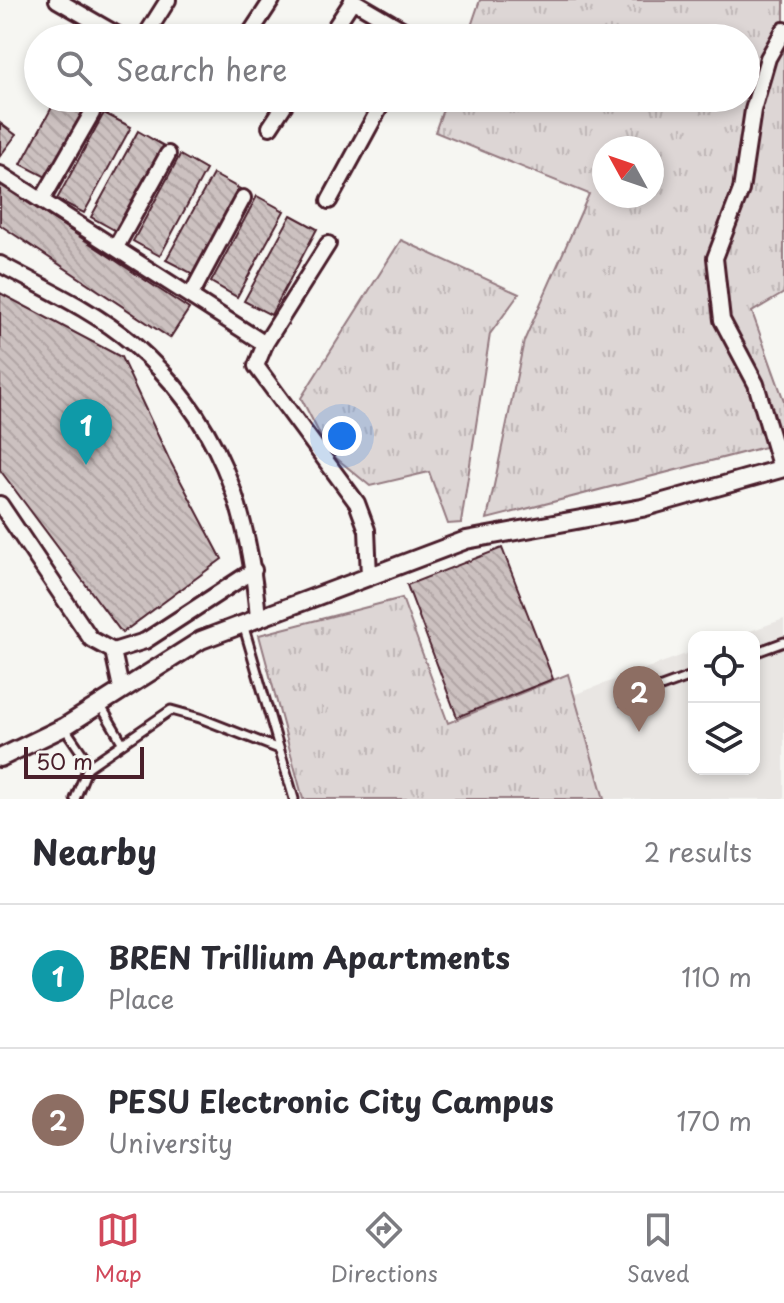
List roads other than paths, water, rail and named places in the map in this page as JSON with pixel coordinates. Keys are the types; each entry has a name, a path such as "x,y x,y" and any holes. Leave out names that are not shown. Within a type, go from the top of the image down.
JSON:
{"street":[{"path":"57,0 99,24"},
{"path":"153,24 168,0"},
{"path":"256,24 272,0"},
{"path":"337,24 353,0 393,24"},
{"path":"760,86 768,58 784,30"},
{"path":"270,127 280,112"},
{"path":"329,201 377,112"},
{"path":"0,758 64,727 201,640 466,540 642,508 783,469 756,384 722,320 715,258 741,190 753,112"},
{"path":"42,200 92,113"},
{"path":"116,247 168,154"},
{"path":"0,174 265,344"},
{"path":"191,295 243,198"},
{"path":"328,244 265,344 256,366 357,503 367,530 369,576"},
{"path":"0,264 95,316 130,341 181,389 208,432 240,504 254,570 250,621"},
{"path":"0,504 91,639 113,651 145,641 254,570"},
{"path":"113,651 121,688"}],"lane":[{"path":"250,621 279,749 294,799"},
{"path":"760,651 784,642"},
{"path":"623,701 688,677"},
{"path":"99,703 122,742"},
{"path":"75,799 90,765 171,710 279,749"},
{"path":"64,727 90,765"}],"place":[{"name":"BREN Trillium Apartments","path":"86,465"},
{"name":"PESU Electronic City Campus","path":"639,732"}]}
